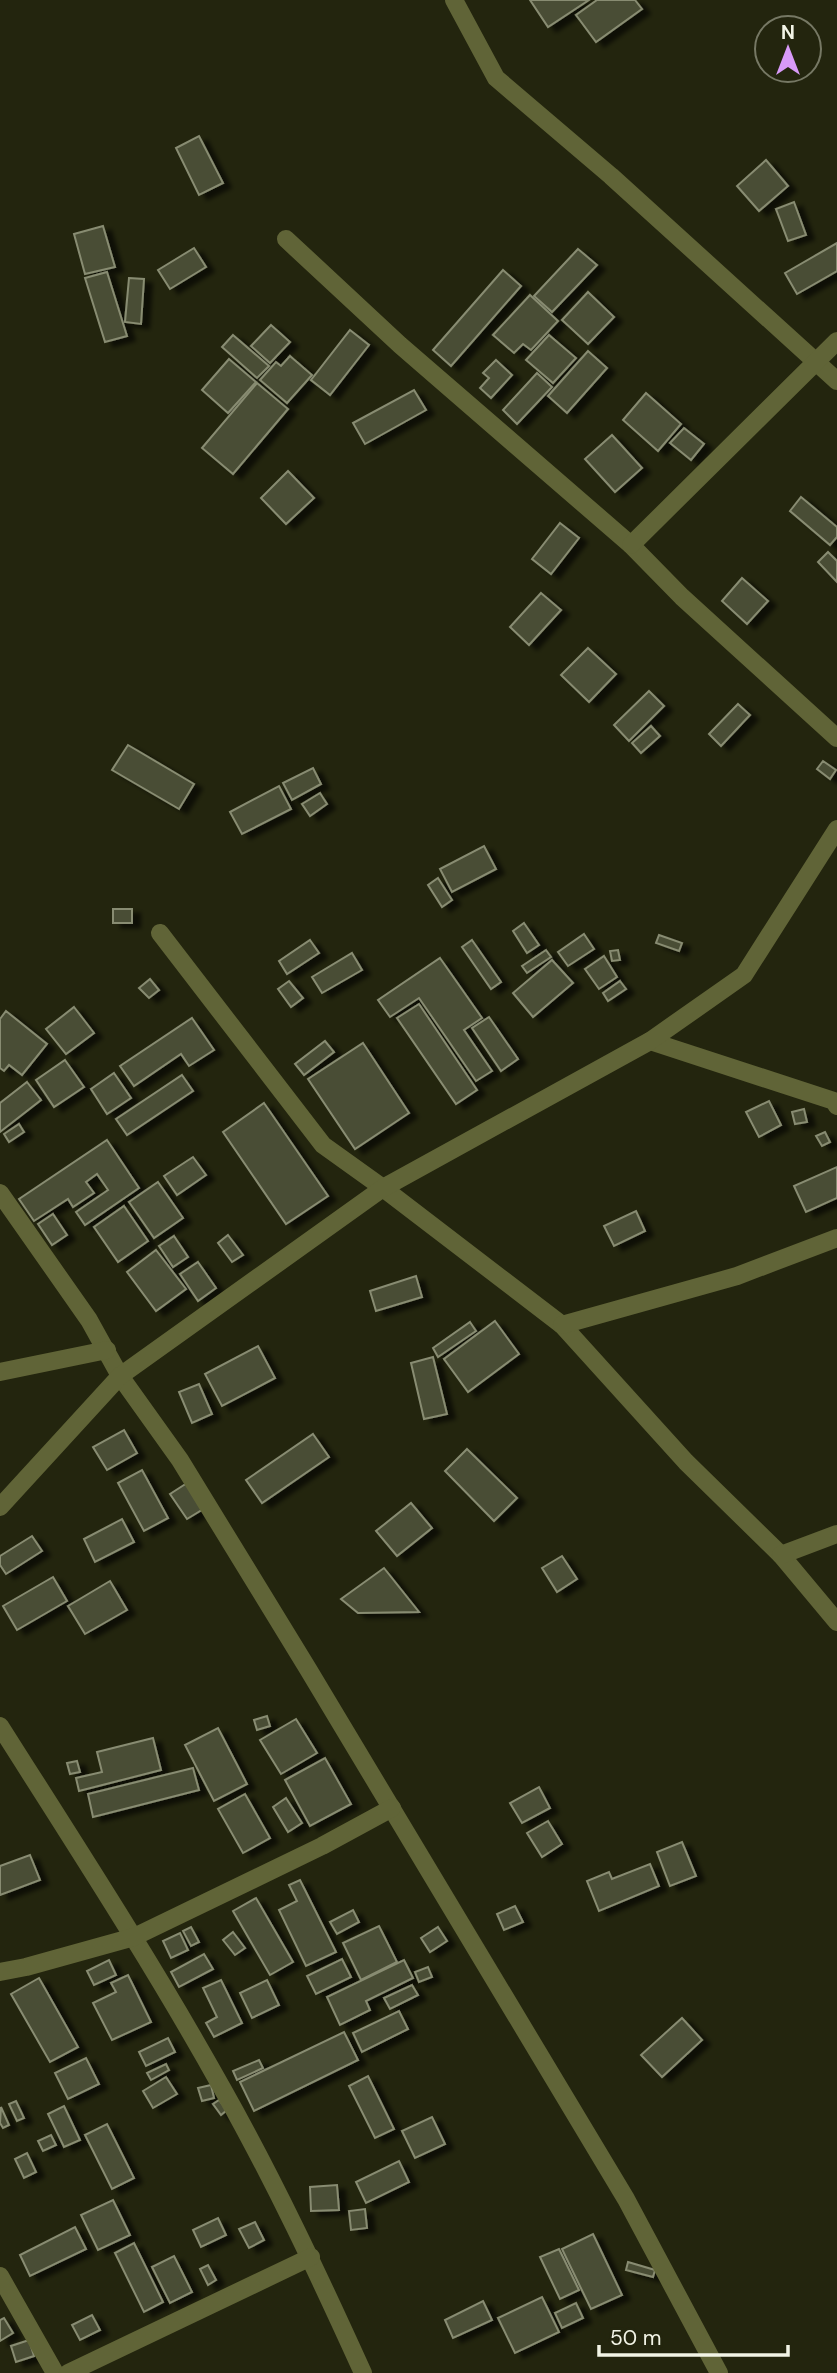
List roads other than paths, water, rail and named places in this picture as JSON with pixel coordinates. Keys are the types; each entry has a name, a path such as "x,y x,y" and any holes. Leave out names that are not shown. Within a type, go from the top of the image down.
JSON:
{"street":[{"path":"454,0 496,78 611,176 837,382"},
{"path":"286,239 400,345 631,545 681,597 837,738"},
{"path":"631,545 837,341"},
{"path":"0,1507 120,1376 383,1188 650,1041 744,975 837,829"},
{"path":"160,933 323,1145 562,1325 686,1462 780,1555 837,1622"},
{"path":"650,1041 834,1101 837,1106"},
{"path":"0,1193 89,1320 120,1376 180,1460 626,2199 719,2373"},
{"path":"562,1325 737,1276 837,1238"},
{"path":"0,1372 107,1350"},
{"path":"780,1555 837,1534"},
{"path":"0,1726 134,1937 223,2089 311,2257 363,2373"},
{"path":"0,1972 134,1937 322,1846 392,1808"},
{"path":"68,2373 311,2257"},
{"path":"0,2276 55,2373"}]}
